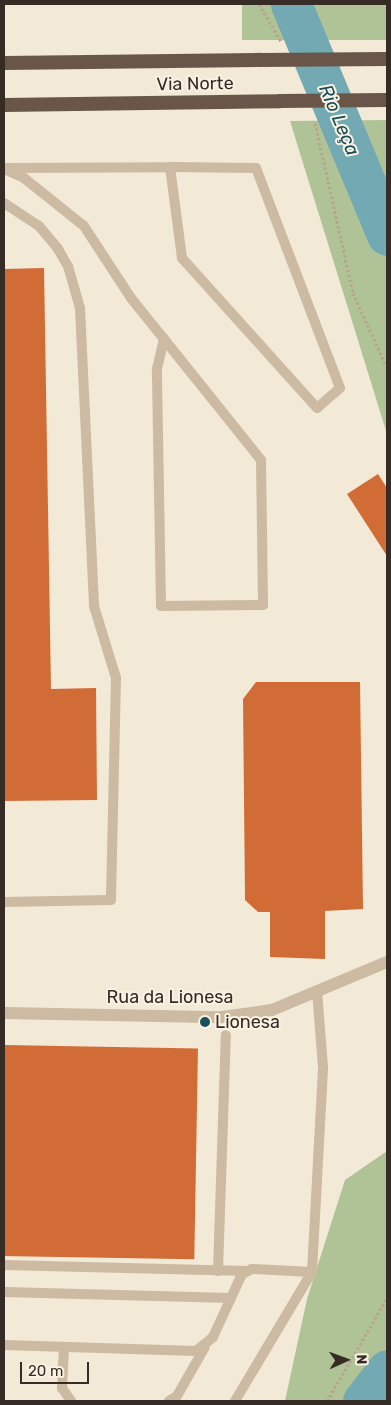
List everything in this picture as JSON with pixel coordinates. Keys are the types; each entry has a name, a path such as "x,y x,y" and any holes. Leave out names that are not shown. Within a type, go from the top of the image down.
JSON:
{"highway":[{"name":"Via Norte","path":"4,63 387,58"},
{"name":"Via Norte","path":"4,105 387,100"}],"street":[{"name":"Rua da Lionesa","path":"4,1013 222,1017 272,1010 387,962"}],"lane":[{"path":"4,168 170,168 256,168 340,388 317,408 182,258 170,168"},
{"path":"4,168 24,178 84,226 164,339 261,460 263,605 161,606 157,369 164,339"},
{"path":"4,203 39,226 58,249 68,266 80,308 94,606 116,678 111,900 4,902"},
{"path":"235,1401 312,1272 324,1067 317,990"},
{"path":"218,1271 226,1035"},
{"path":"4,1265 312,1272"},
{"path":"169,1401 177,1396 247,1271"},
{"path":"4,1292 231,1298"},
{"path":"4,1345 196,1351 205,1347"},
{"path":"64,1347 62,1388 71,1401"}],"path":[{"path":"259,4 284,46"},
{"path":"316,123 353,293 387,368"},
{"path":"327,1401 387,1298"}],"green space":[{"path":"242,4 387,4 387,40 242,40"},
{"path":"387,120 387,434 290,121"},
{"path":"387,1151 387,1401 285,1401 307,1299 345,1180"}],"building":[{"path":"44,268 51,689 96,688 97,800 4,801 4,269"},
{"path":"378,474 387,488 387,556 347,494"},
{"path":"256,682 360,682 363,909 325,911 325,959 270,957 270,912 258,912 245,900 243,699"},
{"path":"4,1045 198,1048 194,1259 4,1256"}],"waterway":[{"name":"Rio Leça","path":"291,4 387,235"},
{"name":"Rio Leça","path":"363,1401 387,1370"}],"place":[{"name":"Lionesa","path":"205,1022"}]}
